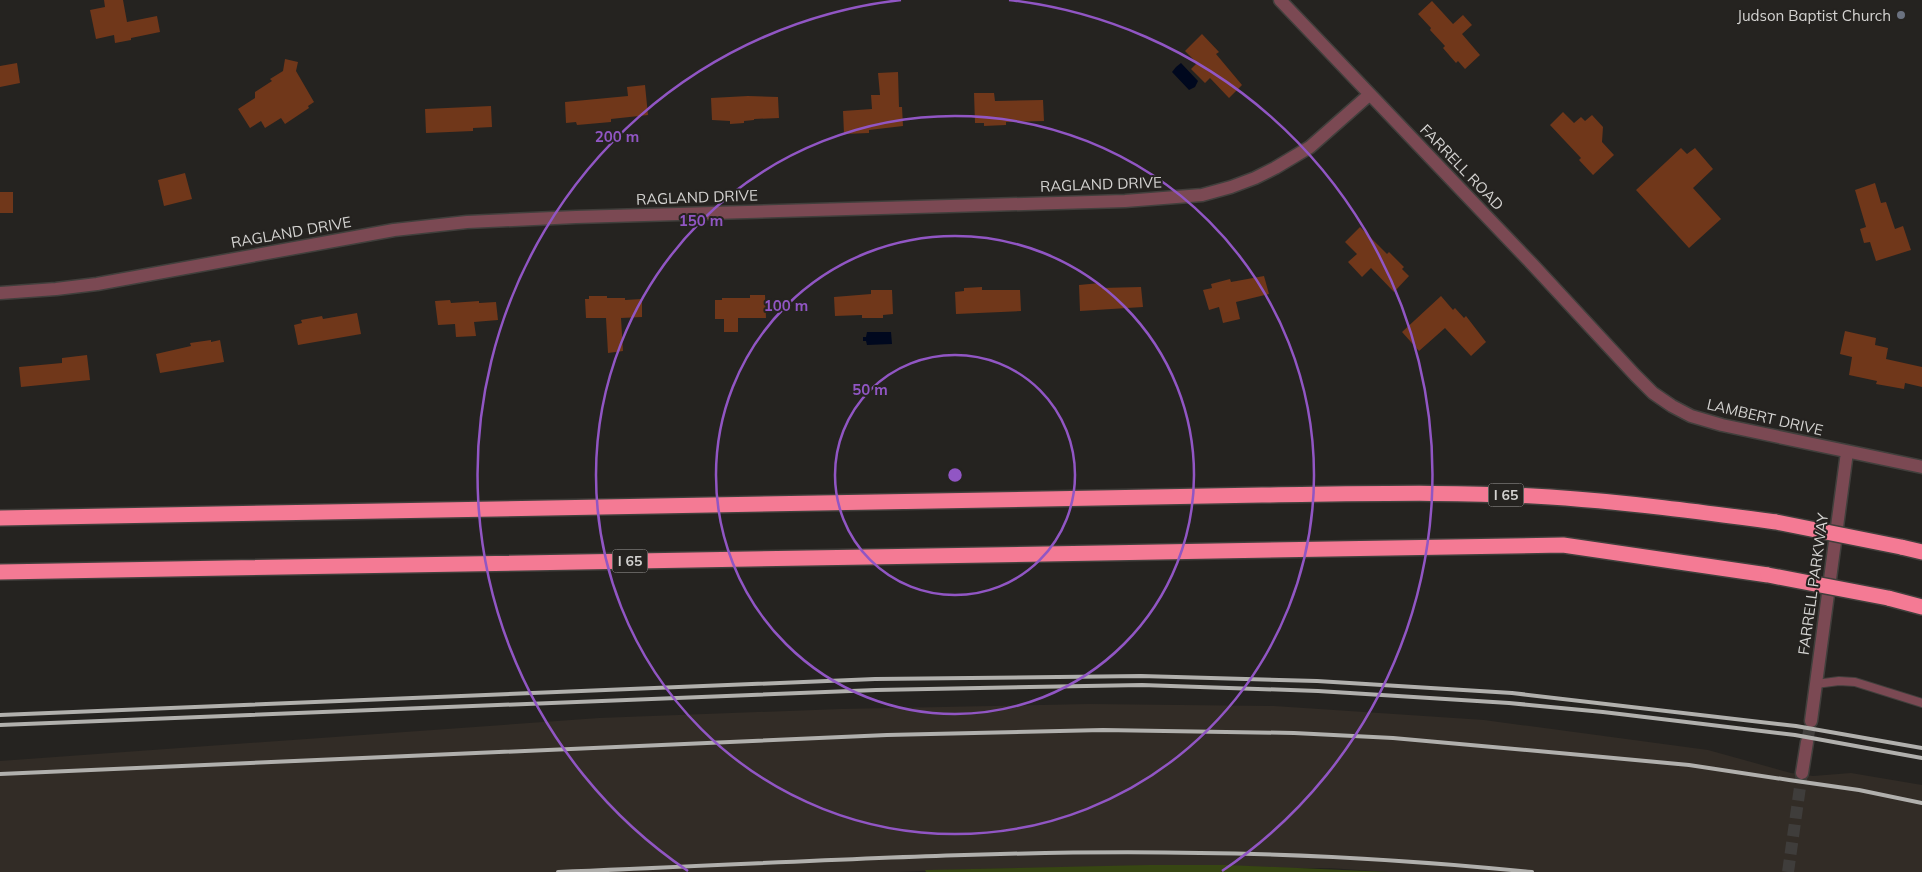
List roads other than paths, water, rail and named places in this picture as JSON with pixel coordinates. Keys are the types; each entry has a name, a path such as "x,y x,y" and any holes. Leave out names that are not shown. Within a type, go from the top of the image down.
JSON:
{"highway":[{"name":"I 65","path":"0,518 1416,493 1493,494 1666,507 1776,522 1922,552"},
{"name":"I 65","path":"0,572 1563,545 1768,575 1888,598 1922,608"}],"street":[{"name":"FARRELL ROAD","path":"1280,0 1501,231 1620,359"},
{"name":"RAGLAND DRIVE","path":"0,293 98,284 376,233 467,222 1186,198 1231,187 1275,168 1323,137 1369,95"},
{"name":"LAMBERT DRIVE","path":"1620,359 1653,393 1691,416 1722,425 1922,467"},
{"name":"FARRELL PARKWAY","path":"1811,721 1848,452"},
{"path":"1802,773 1807,742"}],"lane":[{"path":"1816,684 1839,681 1855,682 1922,703"}],"water":[{"path":"1181,63 1198,81 1195,87 1189,90 1172,72"},
{"path":"867,332 891,332 892,344 867,345 866,341 863,341 863,337 866,337"}],"tunnel":[{"path":"1807,742 1811,721"},
{"path":"1788,872 1802,773"}],"railway":[{"path":"0,715 875,679 1141,676 1317,681 1512,693 1796,726 1922,748"},
{"path":"0,725 876,690 1142,685 1318,691 1509,703 1603,712 1795,735 1922,758"},
{"path":"0,774 887,735 1103,730 1294,733 1393,738 1689,765 1859,790 1922,803"},
{"path":"558,872 959,855 1120,852 1242,854 1408,861 1532,872"}],"place":[{"name":"Judson Baptist Church","path":"1901,15"}]}
